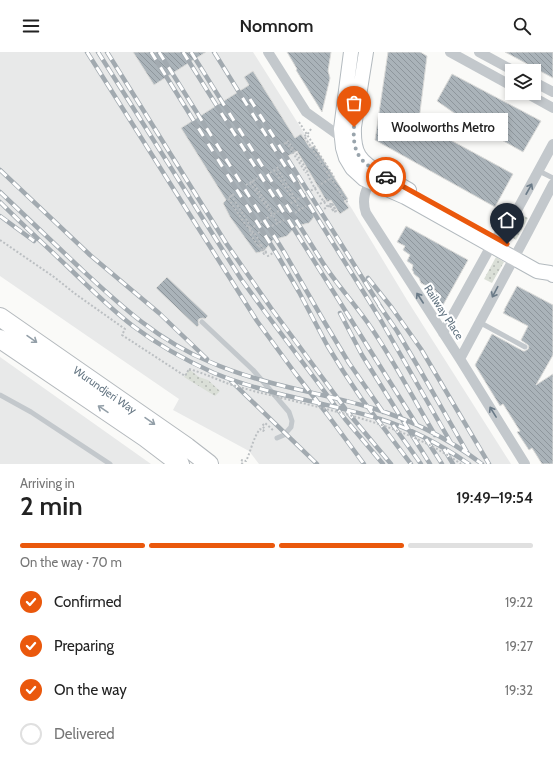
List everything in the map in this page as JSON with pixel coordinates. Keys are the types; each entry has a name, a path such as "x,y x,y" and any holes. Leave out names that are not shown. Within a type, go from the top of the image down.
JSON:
{"highway":[{"name":"Wurundjeri Way","path":"0,317 180,442 209,464"},
{"name":"Wurundjeri Way","path":"0,339 140,434 180,464"}],"street":[{"path":"268,52 306,112 341,137"},
{"path":"366,52 355,61 342,117 341,137 343,148 355,161 365,164 373,176 516,254 541,263 551,274"},
{"path":"479,52 505,66"},
{"path":"454,53 505,82"},
{"path":"355,61 355,161"},
{"path":"538,100 553,108"},
{"path":"443,333 494,242 510,223 553,144"},
{"name":"Railway Place","path":"373,176 363,199 363,205 366,213 460,359 524,464"},
{"path":"460,359 553,184"}],"lane":[{"path":"490,74 496,62"},
{"path":"541,97 549,90"},
{"path":"538,171 553,178"},
{"path":"202,322 252,370 288,412 292,421 291,427 284,435 278,437"},
{"path":"480,322 525,347"},
{"path":"0,395 31,412 110,464"}],"path":[{"path":"304,136 344,199"},
{"path":"285,143 327,206 332,203 336,211 334,212 330,206 330,205 332,204 336,211 334,212 330,205 324,209"},
{"path":"270,173 281,165"},
{"path":"275,169 300,210"},
{"path":"246,185 258,178"},
{"path":"250,230 331,178"},
{"path":"251,182 270,208 278,223"},
{"path":"236,193 231,196 248,222 250,230 254,235 260,232"},
{"path":"320,204 328,199"},
{"path":"295,213 306,206"},
{"path":"272,226 284,220"},
{"path":"250,230 255,234 266,252 264,254 259,246 261,245 266,252 268,256 273,253"},
{"path":"0,240 125,329 122,335 185,376 189,369 249,390 346,414 390,428 441,451 461,464"},
{"path":"244,464 241,462 242,460 246,461 250,454 257,432 260,429 263,431 265,429 262,426 265,423 278,437"}],"shaded area":[{"path":"0,52 253,52 511,464 259,464 249,451 173,410 179,399 0,276"},
{"path":"520,214 528,218 516,240 508,235"},
{"path":"496,257 504,262 492,283 484,279"},
{"path":"0,357 151,464 0,464"},
{"path":"189,369 199,377 208,380 220,391 215,396 184,377"}],"building":[{"path":"133,52 206,52 154,85"},
{"path":"287,52 331,52 328,71 330,78 322,112 296,70 297,69"},
{"path":"388,52 420,52 427,56 417,136 424,124 432,130 513,174 495,207 375,140"},
{"path":"505,52 553,52 553,78 541,71 541,64 527,64"},
{"path":"253,71 295,138 301,134 310,148 314,146 348,199 344,201 349,208 340,214 331,200 327,202 297,151 288,156 314,217 309,223 296,226 287,236 273,240 264,251 256,253 230,217 223,203 226,200 181,128 249,85 244,77"},
{"path":"452,74 541,121 523,152 457,115 437,101"},
{"path":"406,226 468,260 443,305 432,299 436,291 421,283 419,278 412,270 413,265 407,261 410,255 403,250 405,246 397,242"},
{"path":"167,277 208,316 205,319 199,319 199,325 197,327 156,288"},
{"path":"517,286 553,305 553,355 536,385 553,374 553,464 542,464 532,448 529,450 517,432 520,431 503,404 500,406 475,365 492,334 523,351 528,349 528,345 521,340 528,326 503,313"}],"railway":[{"path":"87,52 257,321 364,464"},
{"path":"98,52 241,279 345,419 383,464"},
{"path":"107,52 226,243 271,308 350,415 391,464"},
{"path":"151,52 278,256 343,371 361,398 411,464"},
{"path":"159,52 284,252 349,363 383,412"},
{"path":"183,52 417,425"},
{"path":"191,52 321,260 366,320 397,368 435,435"},
{"path":"214,52 379,317 451,443"},
{"path":"250,99 382,309"},
{"path":"0,170 90,255 159,313 207,359"},
{"path":"0,192 109,295 124,308 173,343 210,362 250,377 352,402 401,418 443,438 482,464"},
{"path":"0,202 117,313 142,333 172,352 203,368 234,381 392,423 426,438 469,464"},
{"path":"0,216 34,241"},
{"path":"368,278 392,308 421,349 489,464"},
{"path":"379,305 397,331 467,452"},
{"path":"340,313 362,355 430,464"},
{"path":"231,381 317,464"},
{"path":"393,425 421,464"},
{"path":"426,439 442,464"},
{"path":"444,449 453,464"}],"way so far":[{"path":"354,127 354,143 360,158 365,164 386,177"}],"place":[{"name":"Woolworths Metro","path":"354,127"}],"route":[{"path":"386,177 507,244"}]}
